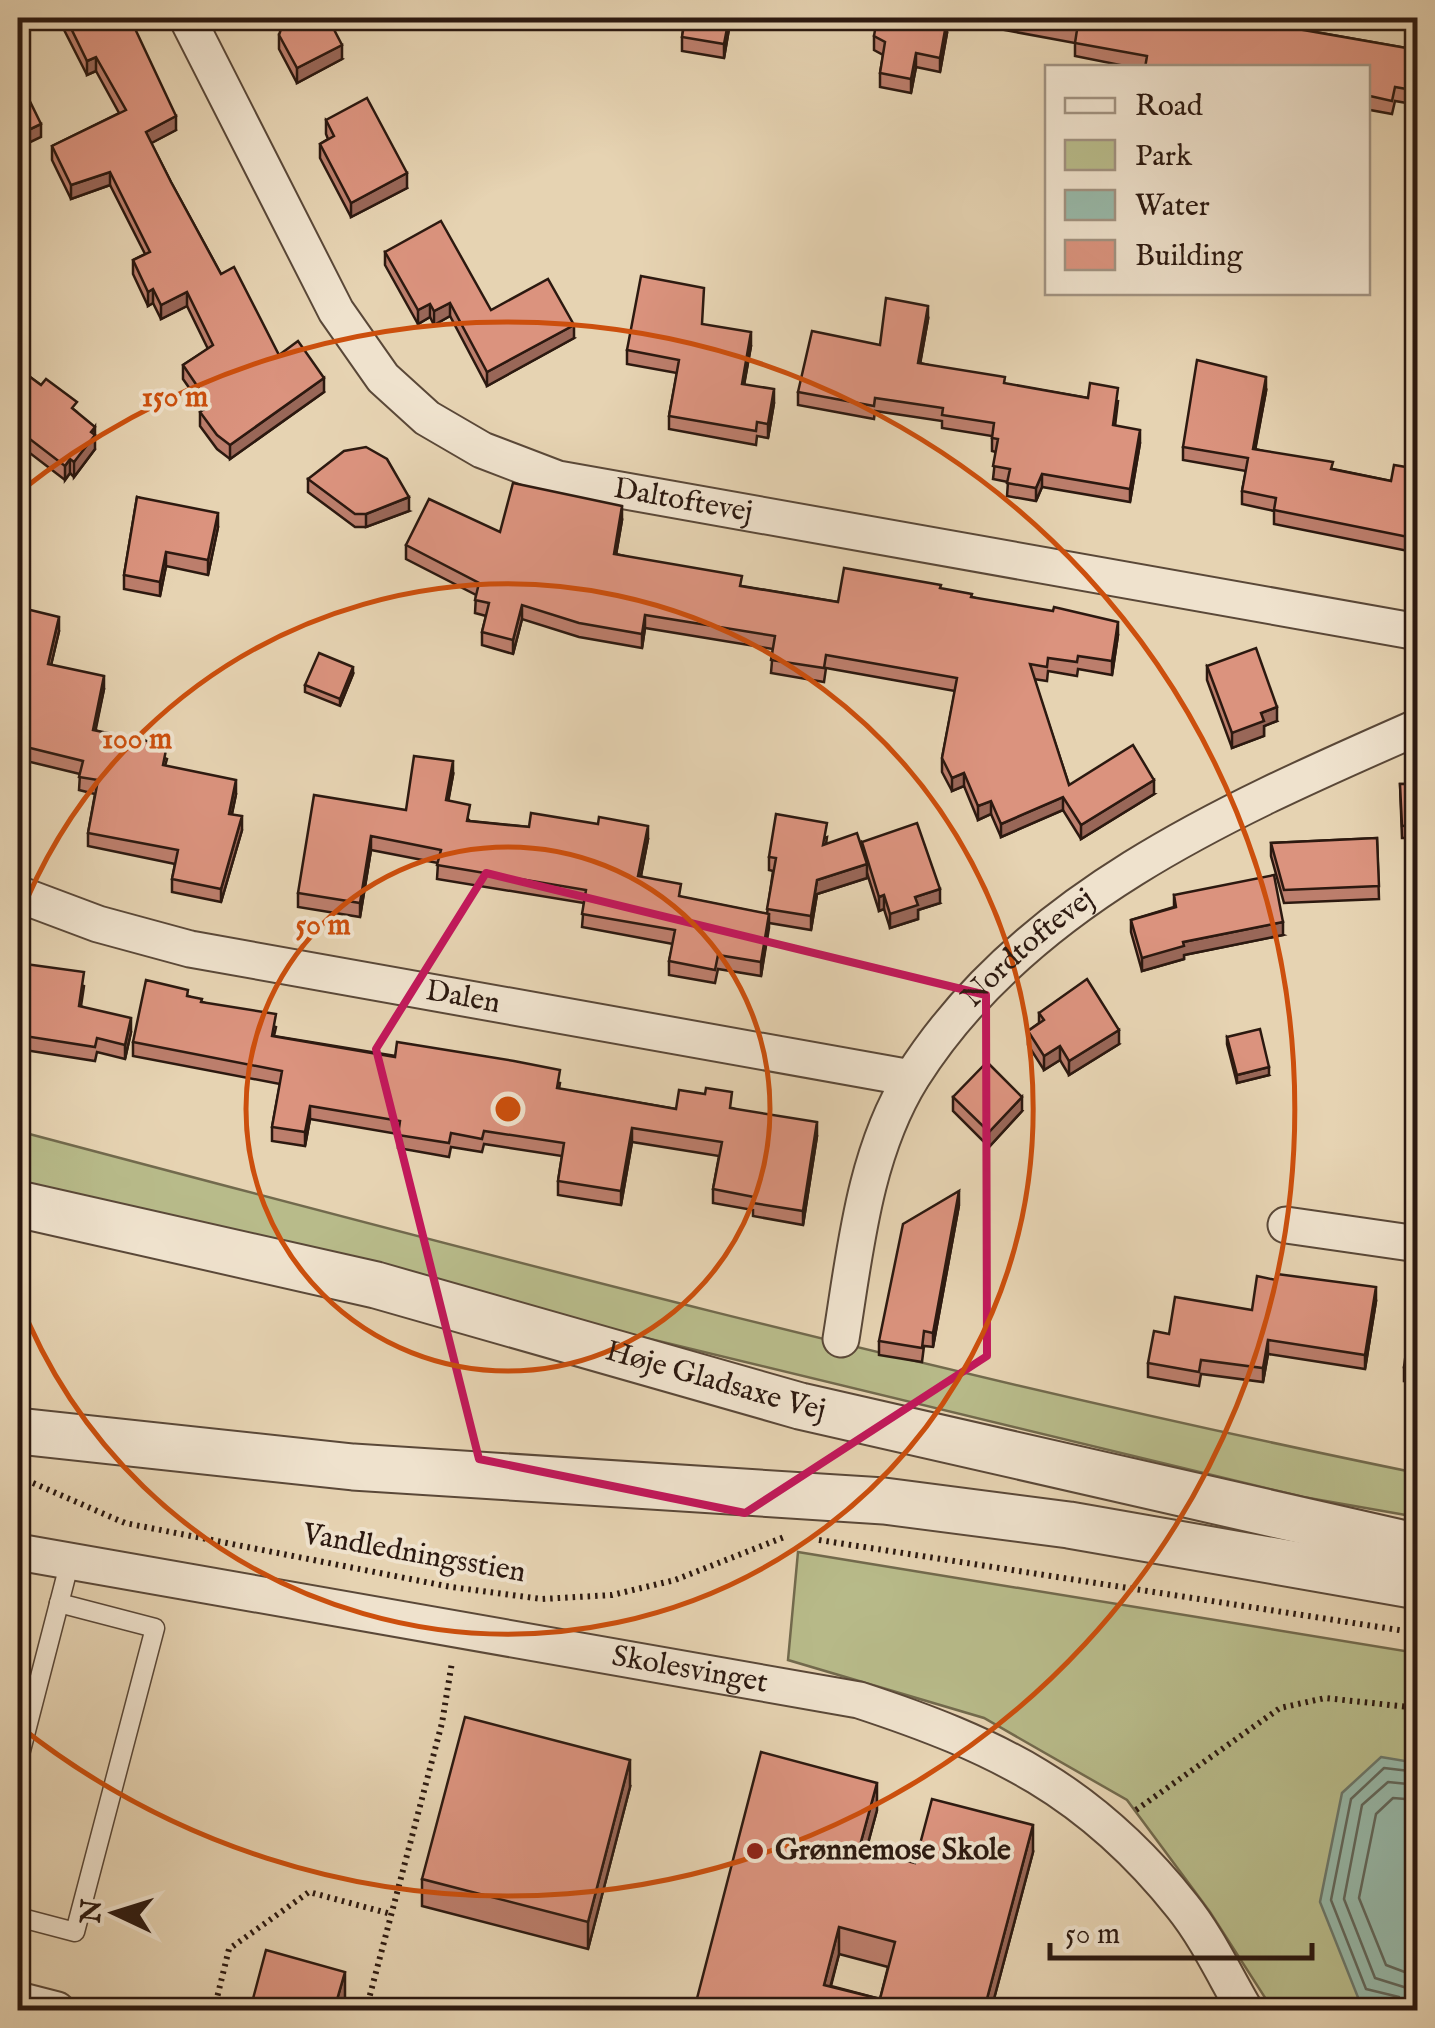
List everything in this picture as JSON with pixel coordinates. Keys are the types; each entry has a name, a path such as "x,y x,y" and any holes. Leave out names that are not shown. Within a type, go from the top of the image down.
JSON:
{"street":[{"name":"Daltoftevej","path":"186,18 336,311 382,378 427,418 482,450 558,479 1418,632"},
{"name":"Nordtoftevej","path":"841,1340 863,1207 911,1078 979,988 1065,916 1159,852 1265,794 1418,728"},
{"name":"Dalen","path":"18,894 98,924 190,949 911,1078"},
{"name":"Høje Gladsaxe Vej","path":"18,1204 376,1286 800,1406 1418,1546"},
{"path":"1286,1225 1418,1244"},
{"path":"18,1431 353,1466 884,1502 1069,1524 1418,1586"},
{"name":"Skolesvinget","path":"18,1552 859,1700 959,1733 1046,1780 1110,1828 1183,1907 1245,2010"},
{"path":"18,2000 58,2010"}],"lane":[{"path":"18,1762 70,1560"},
{"path":"18,1917 76,1932 155,1628 59,1603"}],"path":[{"name":"Vandledningsstien","path":"33,1483 124,1523 451,1587 542,1599 612,1596 675,1580 788,1535"},
{"path":"808,1538 1418,1633"},
{"path":"366,2010 442,1723 457,1630"},
{"path":"1110,1828 1280,1708 1325,1698 1418,1708"},
{"path":"214,2010 229,1949 309,1892 391,1914"}],"highlighted area":[{"path":"486,873 986,995 987,1356 745,1513 479,1459 376,1049"}],"green space":[{"path":"18,1131 890,1355 1417,1473 1417,1517 1303,1497 18,1186"},
{"path":"798,1552 1417,1653 1417,2010 1273,2010 1210,1912 1127,1800 984,1718 788,1660"}],"water":[{"path":"1381,1757 1417,1763 1417,2010 1359,2000 1320,1902 1342,1793"}],"building":[{"path":"66,18 130,18 176,116 146,132 171,182 221,274 234,267 279,355 298,341 324,378 230,445 200,412 210,405 183,365 213,345 187,292 161,305 153,289 148,292 133,260 150,252 110,172 71,185 52,146 126,110 96,57 87,61"},
{"path":"303,18 328,18 342,45 297,68 279,35 281,29"},
{"path":"685,18 729,18 724,44 682,37"},
{"path":"877,18 947,19 940,58 916,53 911,79 880,73 885,42 874,36"},
{"path":"1009,18 1235,18 1418,50 1418,91 1395,87 1392,101 1370,96 1370,65 1146,65 1147,56 1075,43 1077,30"},
{"path":"18,77 41,124 18,135"},
{"path":"367,98 407,173 351,203 320,144 334,136 326,120"},
{"path":"441,221 491,310 548,279 574,325 487,372 450,303 434,311 430,304 418,310 385,252"},
{"path":"641,276 704,288 702,324 751,332 742,384 774,389 768,424 757,422 756,431 669,416 679,360 627,350"},
{"path":"886,298 928,306 918,363 1005,377 1004,383 1088,398 1090,383 1118,388 1113,425 1140,430 1130,489 1042,474 1036,488 1007,483 1010,469 993,466 998,439 992,438 994,423 942,415 943,408 875,398 874,406 798,392 812,331 880,345"},
{"path":"1197,360 1266,377 1253,449 1333,462 1331,469 1391,481 1394,465 1418,469 1418,539 1274,510 1276,498 1242,491 1248,458 1183,447"},
{"path":"18,368 41,385 46,379 77,402 72,408 95,427 91,432 95,435 74,462 70,459 65,466 18,430"},
{"path":"366,447 387,459 409,497 366,514 355,514 308,479 344,451"},
{"path":"513,483 622,506 614,554 742,576 740,586 838,602 844,568 941,585 940,588 972,594 971,597 1053,611 1054,607 1118,622 1112,661 1078,656 1077,662 1048,658 1047,667 1030,664 1069,785 1133,745 1154,780 1081,825 1063,797 1001,824 991,801 978,806 964,773 952,778 942,758 957,678 826,655 824,668 771,660 775,636 645,615 642,634 579,623 522,605 513,640 482,632 489,603 475,600 479,583 406,545 429,499 500,532"},
{"path":"137,497 218,513 208,560 166,552 160,582 124,575"},
{"path":"18,607 59,617 48,664 104,676 93,730 167,745 163,765 236,780 229,814 242,816 221,889 172,879 178,850 88,833 98,780 79,777 83,761 18,745"},
{"path":"1256,648 1277,707 1261,713 1264,721 1232,733 1207,666"},
{"path":"319,653 353,667 340,699 305,685"},
{"path":"414,756 453,761 446,800 470,805 467,821 529,827 531,813 598,824 599,817 648,826 638,876 681,884 679,896 769,914 761,962 718,955 715,970 669,961 675,930 582,914 586,890 437,865 441,850 371,836 360,903 298,893 314,795 406,810"},
{"path":"1400,784 1418,784 1418,825 1402,826"},
{"path":"776,814 827,823 823,845 857,833 867,864 817,880 811,916 767,909 776,858 769,857"},
{"path":"917,823 940,889 915,897 918,905 890,914 884,895 879,897 862,842"},
{"path":"1377,838 1379,886 1284,890 1271,843"},
{"path":"1274,875 1283,922 1183,942 1184,946 1142,958 1131,920 1176,907 1174,895"},
{"path":"18,963 84,972 79,1006 131,1018 125,1045 97,1038 95,1047 18,1035"},
{"path":"1087,979 1119,1030 1069,1061 1060,1046 1044,1056 1028,1031 1044,1020 1039,1013"},
{"path":"146,980 188,990 187,996 202,999 201,1002 276,1014 272,1036 395,1057 397,1042 514,1061 560,1070 557,1088 676,1109 679,1090 705,1094 706,1088 732,1092 730,1108 817,1122 803,1211 753,1203 754,1197 713,1189 722,1142 632,1128 621,1191 558,1181 564,1143 484,1131 482,1139 451,1133 449,1143 398,1135 400,1121 310,1106 305,1132 272,1127 282,1071 133,1042"},
{"path":"1260,1029 1269,1067 1237,1075 1227,1037"},
{"path":"987,1062 1022,1097 989,1132 953,1097"},
{"path":"959,1191 933,1333 924,1331 922,1348 879,1341 903,1224"},
{"path":"1277,1274 1376,1287 1365,1355 1268,1340 1263,1368 1201,1360 1199,1372 1148,1363 1154,1331 1169,1334 1175,1297 1252,1310 1257,1276 1276,1280"},
{"path":"1408,1336 1418,1337 1418,1372 1417,1368 1404,1367"},
{"path":"465,1717 630,1760 588,1922 422,1879"},
{"path":"761,1752 877,1783 859,1849 915,1863 932,1799 1033,1825 984,2010 694,2010","holes":["839,1927 895,1942 880,1999 824,1985"]},
{"path":"266,1950 345,1972 334,2010 250,2010"}],"place":[{"name":"Grønnemose Skole","path":"755,1851"}]}
